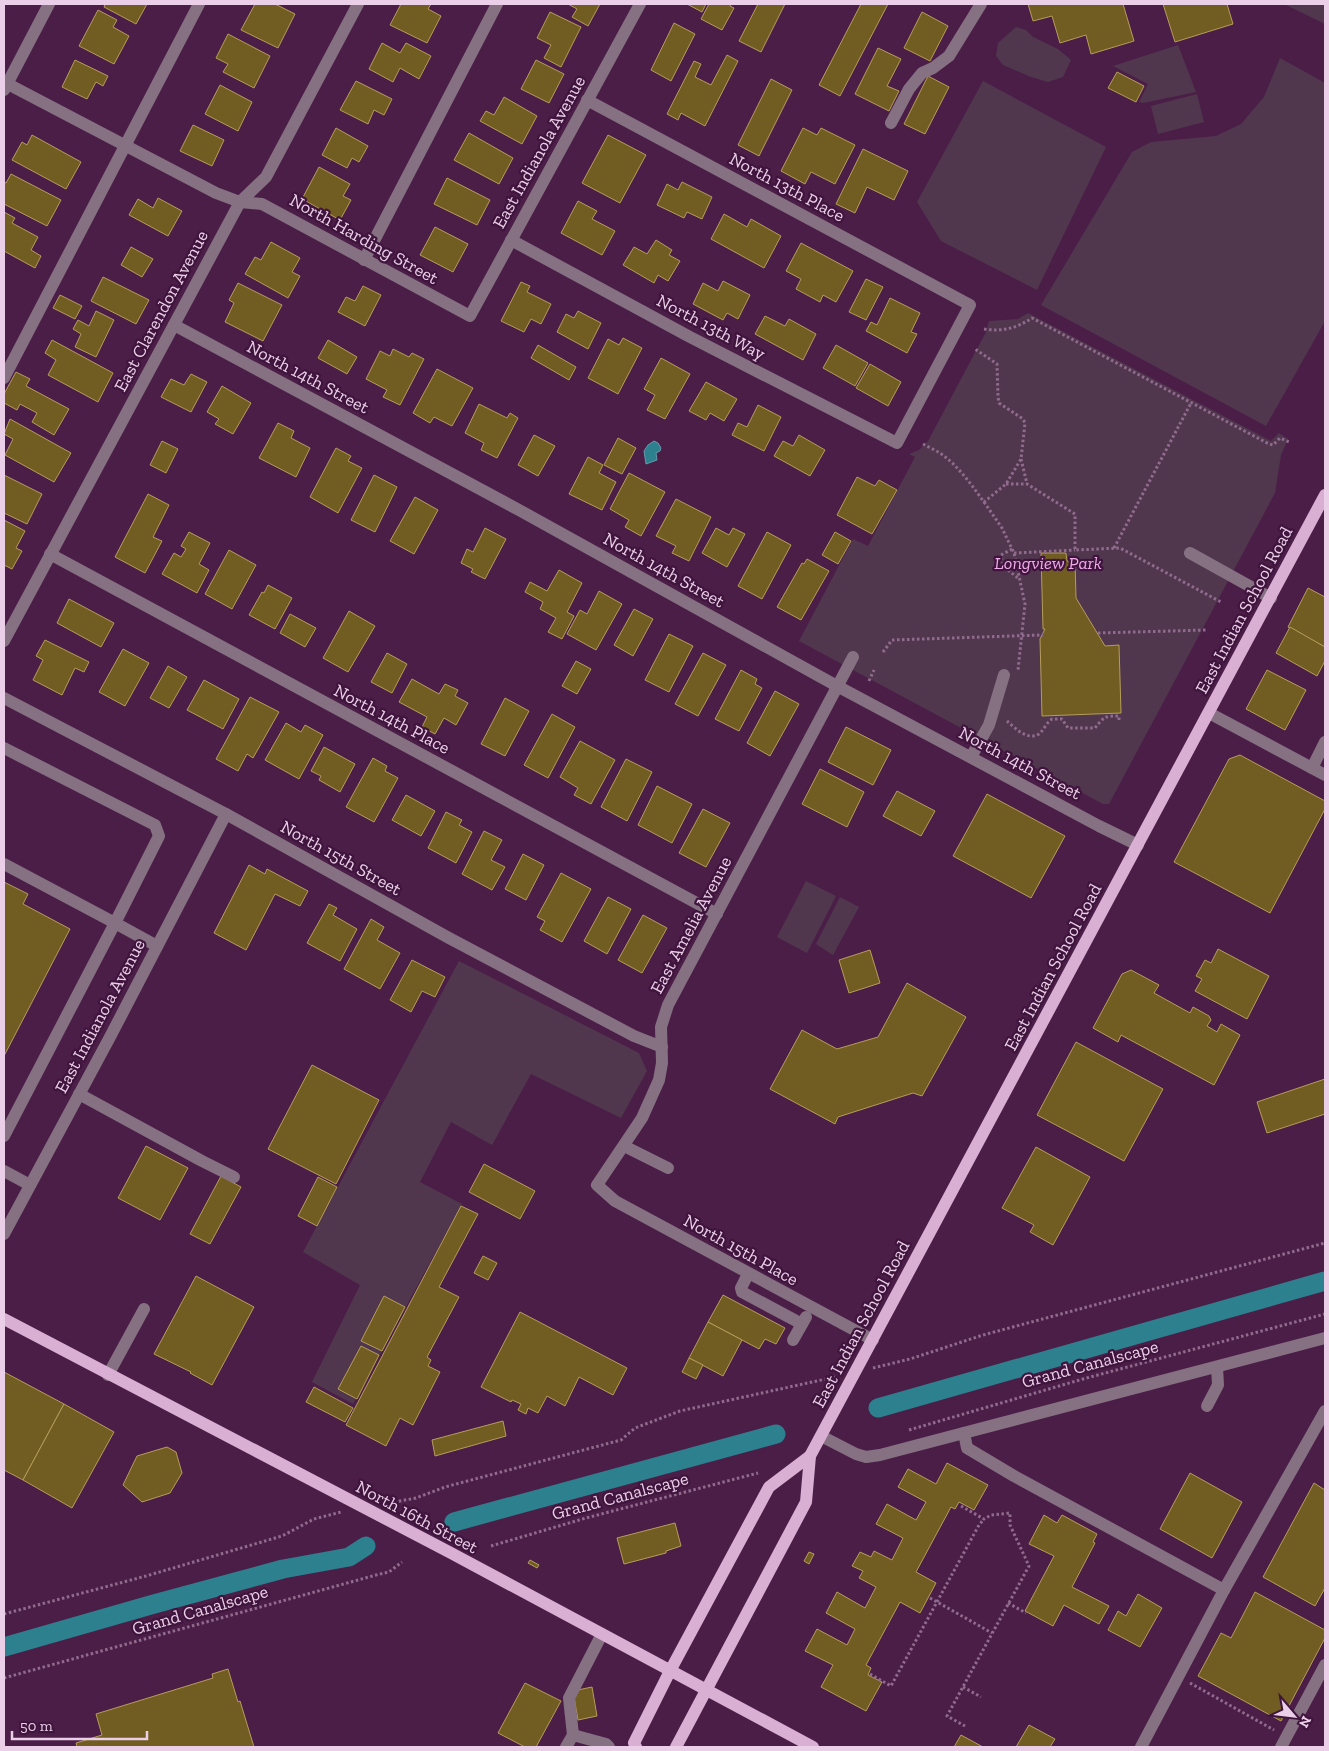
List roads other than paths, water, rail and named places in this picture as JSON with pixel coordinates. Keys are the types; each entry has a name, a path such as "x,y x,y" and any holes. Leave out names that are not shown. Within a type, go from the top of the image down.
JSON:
{"main road":[{"name":"East Indian School Road","path":"636,1747 634,1743 670,1671 770,1487 810,1456 1325,495"},
{"name":"North 16th Street","path":"4,1319 451,1553 813,1747"},
{"name":"East Indian School Road","path":"676,1747 806,1502 810,1456"}],"street":[{"path":"49,4 5,86 216,193 240,202"},
{"path":"4,378 199,4"},
{"name":"East Clarendon Avenue","path":"4,641 240,202 266,177 358,4"},
{"path":"364,260 497,4"},
{"name":"East Indianola Avenue","path":"470,316 640,4"},
{"path":"891,123 909,89 922,72 933,68 949,56 981,4"},
{"name":"North 13th Place","path":"587,100 970,305 897,443"},
{"name":"North Harding Street","path":"240,202 262,204 470,316"},
{"name":"North 13th Way","path":"511,240 690,336 897,443"},
{"name":"North 14th Street","path":"174,325 519,510 837,686 1138,845"},
{"path":"1190,552 1271,598"},
{"name":"North 14th Place","path":"50,554 717,914"},
{"name":"East Amelia Avenue","path":"597,1185 642,1118 659,1080 662,1062 661,1027 668,1005 852,657"},
{"path":"971,757 989,725 1004,675"},
{"name":"North 15th Street","path":"4,698 226,814 449,938 634,1036 662,1047"},
{"path":"1209,713 1325,775"},
{"path":"1312,768 1325,742"},
{"path":"4,748 155,825 159,836 4,1136"},
{"name":"East Indianola Avenue","path":"4,1234 226,814"},
{"path":"4,864 157,946"},
{"path":"79,1094 234,1177"},
{"path":"624,1146 668,1168"},
{"path":"4,1171 30,1185"},
{"name":"North 15th Place","path":"597,1185 615,1200 748,1274 873,1340"},
{"path":"748,1274 741,1288 742,1292 802,1324"},
{"path":"793,1340 811,1308"},
{"path":"108,1375 144,1309"},
{"path":"821,1436 856,1454 866,1457 880,1455 1325,1338"},
{"path":"1207,1406 1218,1385 1217,1367"},
{"path":"1141,1747 1224,1590 1325,1412"},
{"path":"964,1433 967,1448 1014,1476 1224,1590"},
{"path":"566,1747 572,1735 569,1698 602,1634"},
{"path":"1281,1747 1325,1665"},
{"path":"572,1735 606,1744 609,1747"}],"waterway":[{"path":"878,1408 1325,1281"},
{"path":"454,1522 776,1434"},
{"path":"4,1647 283,1569 349,1557 366,1546"}],"park label":[{"name":"Longview Park","path":"1048,563"}]}
